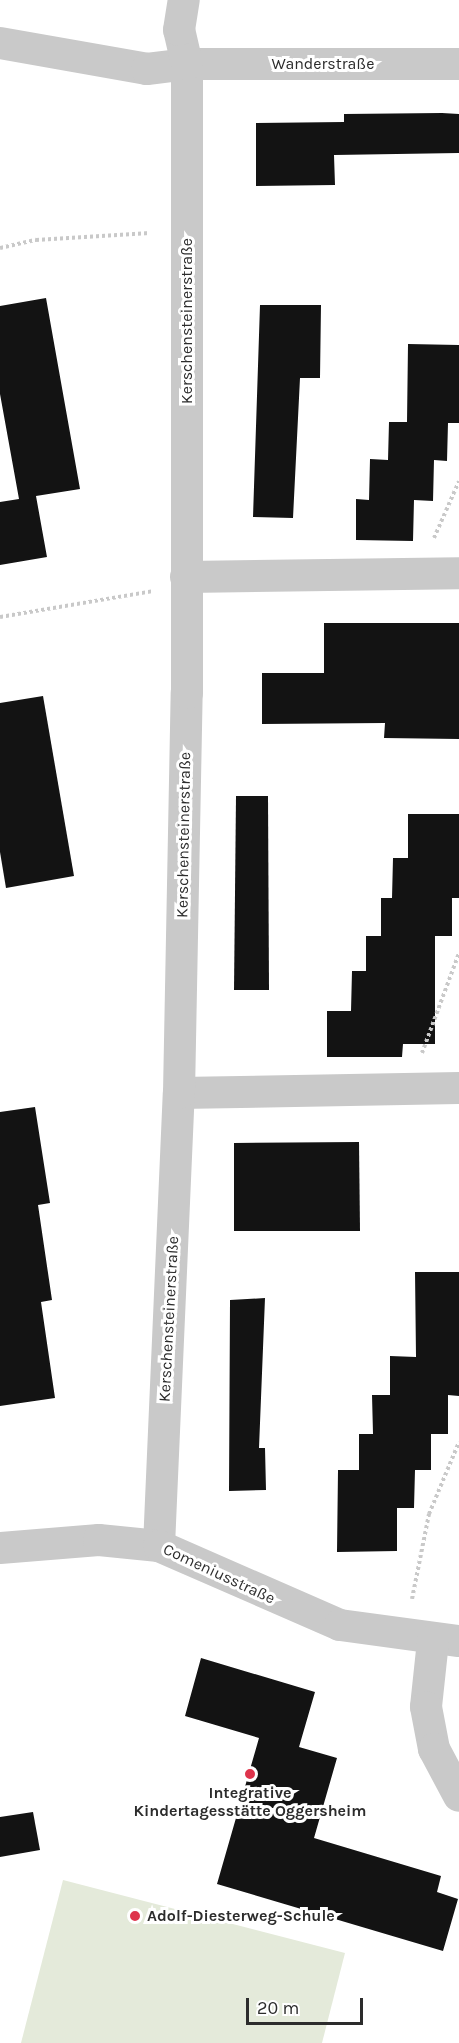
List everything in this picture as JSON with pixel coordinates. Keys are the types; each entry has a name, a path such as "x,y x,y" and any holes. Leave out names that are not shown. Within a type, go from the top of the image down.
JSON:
{"street":[{"path":"184,0 178,30 187,64"},
{"name":"Wanderstraße","path":"0,43 147,69 187,64 459,64"},
{"name":"Kerschensteinerstraße","path":"159,1546 179,1093 186,582 187,64"},
{"path":"186,582 459,573"},
{"path":"179,1093 408,1091 459,1088"},
{"name":"Comeniusstraße","path":"0,1548 99,1540 159,1546 294,1609 432,1640"},
{"path":"432,1640 426,1707 434,1749 459,1796"}],"path":[{"path":"0,248 36,240 187,230"},
{"path":"417,574 459,481"},
{"path":"0,617 186,582"},
{"path":"408,1091 459,953"},
{"path":"432,1640 429,1514 459,1442"}],"green space":[{"name":"Adolf-Diesterweg-Schule","path":"63,1880 345,1953 322,2043 21,2043"}],"building":[{"path":"344,114 459,114 459,153 334,155 335,185 256,186 256,123 344,122"},
{"path":"46,298 80,489 36,496 47,557 0,565 0,502 19,499 0,394 0,306"},
{"path":"260,305 321,305 320,378 300,378 293,518 253,517"},
{"path":"408,344 459,345 459,423 448,423 447,461 434,460 433,501 414,500 413,541 356,540 356,499 369,500 370,459 388,460 389,422 407,422"},
{"path":"324,623 459,623 459,739 384,738 385,723 262,724 262,673 324,673"},
{"path":"43,696 74,876 6,888 0,852 0,703"},
{"path":"236,796 268,796 269,990 234,990"},
{"path":"408,814 459,814 459,898 452,898 452,936 435,936 435,1044 403,1044 402,1057 327,1057 327,1011 351,1011 352,971 366,971 366,936 381,936 381,898 392,898 393,858 408,858"},
{"path":"35,1107 50,1203 38,1205 52,1300 41,1302 55,1398 0,1406 0,1112"},
{"path":"359,1142 360,1231 234,1231 234,1143"},
{"path":"415,1272 459,1272 459,1396 448,1395 448,1434 431,1434 431,1470 415,1470 414,1508 397,1508 397,1551 337,1552 338,1470 359,1470 359,1434 373,1434 372,1395 390,1395 390,1356 416,1357"},
{"path":"265,1298 259,1448 265,1448 266,1490 229,1491 230,1300"},
{"name":"Integrative Kindertagesstätte Oggersheim","path":"201,1658 315,1692 299,1747 337,1758 314,1838 441,1876 437,1892 458,1899 443,1951 217,1884 259,1738 185,1716"},
{"path":"33,1812 40,1850 0,1857 0,1817"}],"place":[{"name":"Integrative Kindertagesstätte Oggersheim","path":"250,1774"},
{"name":"Adolf-Diesterweg-Schule","path":"135,1916"}]}
